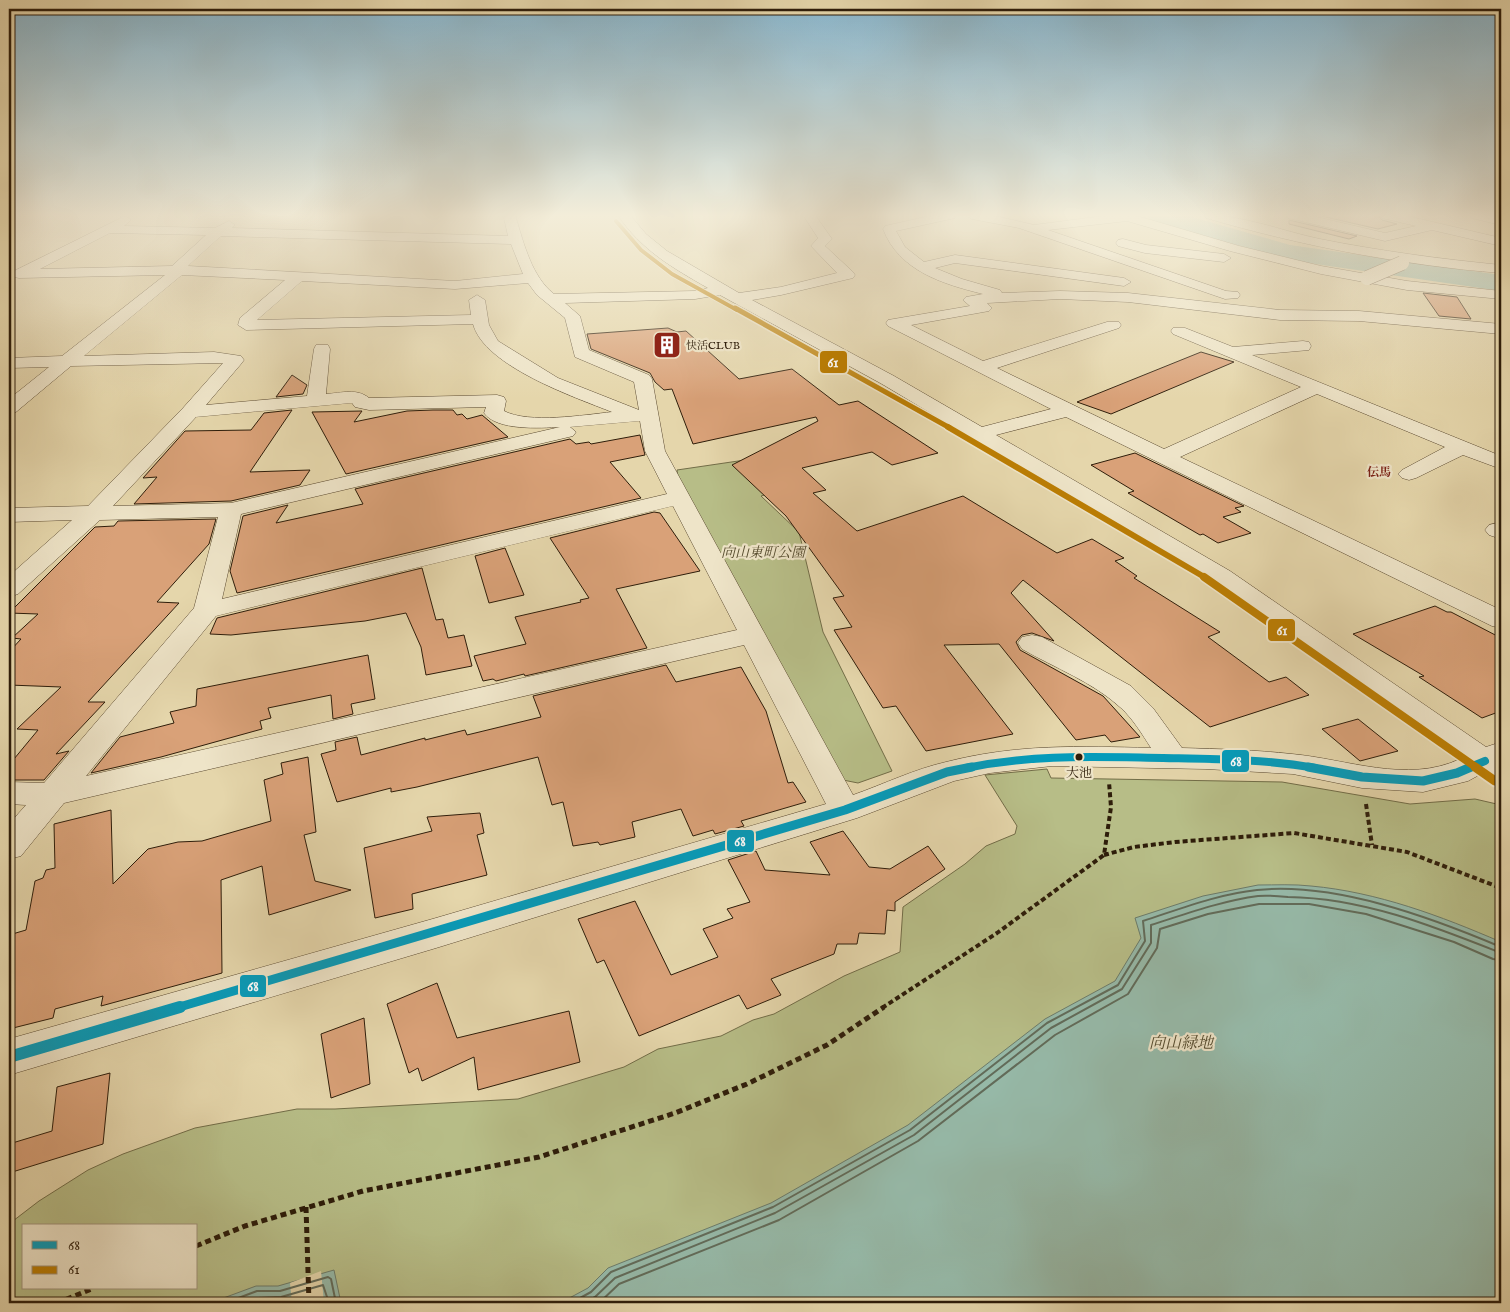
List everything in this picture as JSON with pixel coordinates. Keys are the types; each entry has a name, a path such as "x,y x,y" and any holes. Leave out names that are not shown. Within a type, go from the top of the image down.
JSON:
{"street":[{"path":"14,278 50,276"},
{"path":"9,408 172,276"},
{"path":"299,276 246,321 246,324 479,320"},
{"path":"304,276 465,284 532,278 542,292 572,316 582,353 643,379 644,418 655,451 845,810"},
{"path":"696,276 888,380 1221,576 1496,762"},
{"path":"550,299 781,291 843,276"},
{"path":"941,276 947,280 1009,296"},
{"path":"1090,276 1119,280 1152,290 1186,281"},
{"path":"1172,276 1225,295 1244,296"},
{"path":"1325,276 1366,291 1395,313 1416,340"},
{"path":"1366,291 1371,276"},
{"path":"947,280 944,284 984,308 894,323 1164,457 1501,620"},
{"path":"465,284 477,294 479,320 485,338 534,372 552,382 644,418"},
{"path":"1340,303 1366,291 1501,295"},
{"path":"971,300 1009,296 1096,296 1148,299 1277,313 1474,312"},
{"path":"1395,313 1501,329"},
{"path":"981,367 1114,325"},
{"path":"1179,330 1501,463"},
{"path":"1231,351 1302,346"},
{"path":"316,401 322,349"},
{"path":"9,363 68,360 214,358 236,360 190,412 94,513 9,589"},
{"path":"1164,457 1317,387"},
{"path":"190,412 356,397 362,403 369,404 497,401 494,413 498,417 507,420 529,422 644,418"},
{"path":"979,434 1069,410"},
{"path":"9,515 231,510 644,418"},
{"path":"1409,474 1462,447"},
{"path":"207,610 679,498"},
{"path":"9,847 207,610 231,510"},
{"path":"9,793 52,795 751,635"},
{"path":"1032,643 1060,661 1090,672 1133,702 1173,758"},
{"path":"9,1057 436,933 845,810 948,772 990,763 1052,756 1173,758 1293,764 1362,777 1423,781 1496,762"}],"path":[{"path":"1104,855 1111,807 1108,773"},
{"path":"1366,798 1372,845"},
{"path":"198,1245 245,1226 363,1191 480,1170 539,1157 675,1113 747,1084 827,1045 997,933 1104,855 1134,847 1175,842 1294,834 1407,852 1501,888"},
{"path":"306,1207 306,1276 309,1303"},
{"path":"57,1303 89,1290"}],"green space":[{"name":"向山東町公園","path":"745,460 779,491 761,496 799,532 823,632 892,771 858,783 843,780 678,478 677,470"},
{"name":"向山緑地","path":"1047,769 1051,778 1282,782 1410,804 1475,799 1501,805 1501,1303 9,1303 9,1224 39,1201 88,1170 123,1154 195,1128 297,1109 335,1109 518,1099 624,1067 658,1049 721,1036 753,1020 774,1014 844,976 900,952 903,907 965,864 986,846 1015,834 1017,826 985,775"}],"water":[{"path":"1258,885 1305,885 1360,894 1432,914 1501,942 1501,1303 560,1303 588,1288 608,1268 771,1203 908,1125 1045,1019 1115,981 1141,938 1135,918 1203,896"},
{"path":"334,1270 341,1303 210,1303 256,1286 278,1286"}],"pier":[{"path":"321,1271 324,1303 292,1303 290,1283"}],"building":[{"path":"1423,293 1457,297 1471,319 1439,316"},
{"path":"668,328 677,332 686,331 739,379 792,369 839,405 858,401 938,453 892,465 872,452 802,468 826,490 813,493 857,531 963,496 1057,553 1092,539 1124,558 1115,561 1137,576 1134,578 1220,632 1208,637 1269,682 1286,677 1309,695 1210,727 1023,580 1011,593 1054,641 1032,633 1022,635 1016,642 1020,650 1103,696 1140,737 1111,742 1105,735 1076,740 999,644 944,645 1013,734 926,751 896,706 883,708 834,630 852,627 833,598 844,596 786,516 732,465 818,421 816,417 693,444 672,389 664,390 655,382 650,373 591,349 587,334"},
{"path":"1201,352 1234,362 1111,414 1077,402"},
{"path":"292,375 307,385 303,394 276,397"},
{"path":"292,410 250,472 310,470 300,485 231,501 134,504 157,477 143,478 185,431 251,430 264,413"},
{"path":"453,410 457,415 462,414 467,419 482,415 508,437 346,474 312,412 362,411 354,422 407,411"},
{"path":"640,435 645,455 610,462 641,498 237,593 230,571 243,516 288,505 276,523 363,504 355,489 570,439 576,444 589,442 591,444"},
{"path":"1135,453 1244,506 1235,508 1241,512 1223,517 1251,533 1218,543 1203,534 1200,535 1128,493 1134,491 1091,465"},
{"path":"654,512 660,513 700,571 616,589 647,648 525,676 524,674 496,681 493,679 483,681 474,656 526,644 515,617 581,602 580,600 589,598 550,538"},
{"path":"216,519 209,544 157,602 179,603 88,702 105,702 56,754 69,751 44,780 9,780 9,765 38,730 17,729 61,687 9,685 9,652 21,639 12,638 38,614 9,613 95,527 114,526 118,521"},
{"path":"505,548 524,595 489,603 475,556"},
{"path":"422,568 436,620 443,619 448,638 464,635 472,666 426,675 421,647 406,613 365,621 231,635 210,634 217,618"},
{"path":"1435,606 1451,612 1501,638 1501,711 1482,718 1419,677 1424,676 1353,634"},
{"path":"368,655 375,699 351,704 353,714 333,719 331,695 268,708 271,718 260,721 262,729 161,757 91,773 120,737 174,723 170,712 196,706 197,689"},
{"path":"666,665 676,682 741,667 766,711 788,783 793,782 806,802 741,821 744,826 715,834 713,830 693,836 681,809 632,822 635,837 600,845 598,842 573,846 563,802 552,805 538,757 417,787 391,792 391,788 337,802 321,754 336,750 335,742 357,737 361,755 425,738 425,740 465,730 467,735 541,717 533,696"},
{"path":"1358,719 1398,751 1360,761 1322,729"},
{"path":"308,757 316,832 304,835 315,881 351,890 269,915 262,866 221,880 222,973 101,1006 103,996 55,1009 53,1018 9,1029 9,935 26,930 35,881 43,878 46,870 55,868 54,824 111,810 113,884 148,849 178,842 202,841 271,821 264,780 283,774 281,763"},
{"path":"480,813 484,833 477,835 487,875 412,894 413,909 375,918 364,848 432,831 427,817"},
{"path":"843,831 869,867 890,869 928,846 945,869 895,902 895,911 887,910 885,934 859,933 857,944 837,944 834,954 771,979 781,995 747,1009 739,995 639,1036 604,960 597,963 578,919 635,901 671,975 718,957 703,929 733,918 727,909 750,902 728,860 756,851 765,870 830,875 810,842"},
{"path":"437,983 457,1038 569,1011 580,1062 478,1090 474,1057 422,1081 418,1068 409,1073 387,1004"},
{"path":"364,1018 370,1084 331,1098 321,1034"},
{"path":"110,1073 103,1144 9,1173 9,1144 52,1131 57,1087"}],"waterway":[{"path":"1454,276 1501,283"}],"transit line":[{"name":"61","path":"676,276 883,389 1216,584 1495,781"},
{"name":"68","path":"9,1057 436,933 845,810 947,772 990,763 1052,756 1206,759 1293,764 1362,777 1423,781 1457,773 1485,761"}],"place":[{"name":"快活CLUB","path":"667,345"},
{"name":"大池","path":"1079,757"}],"district":[{"name":"伝馬","path":"1379,472"}]}
